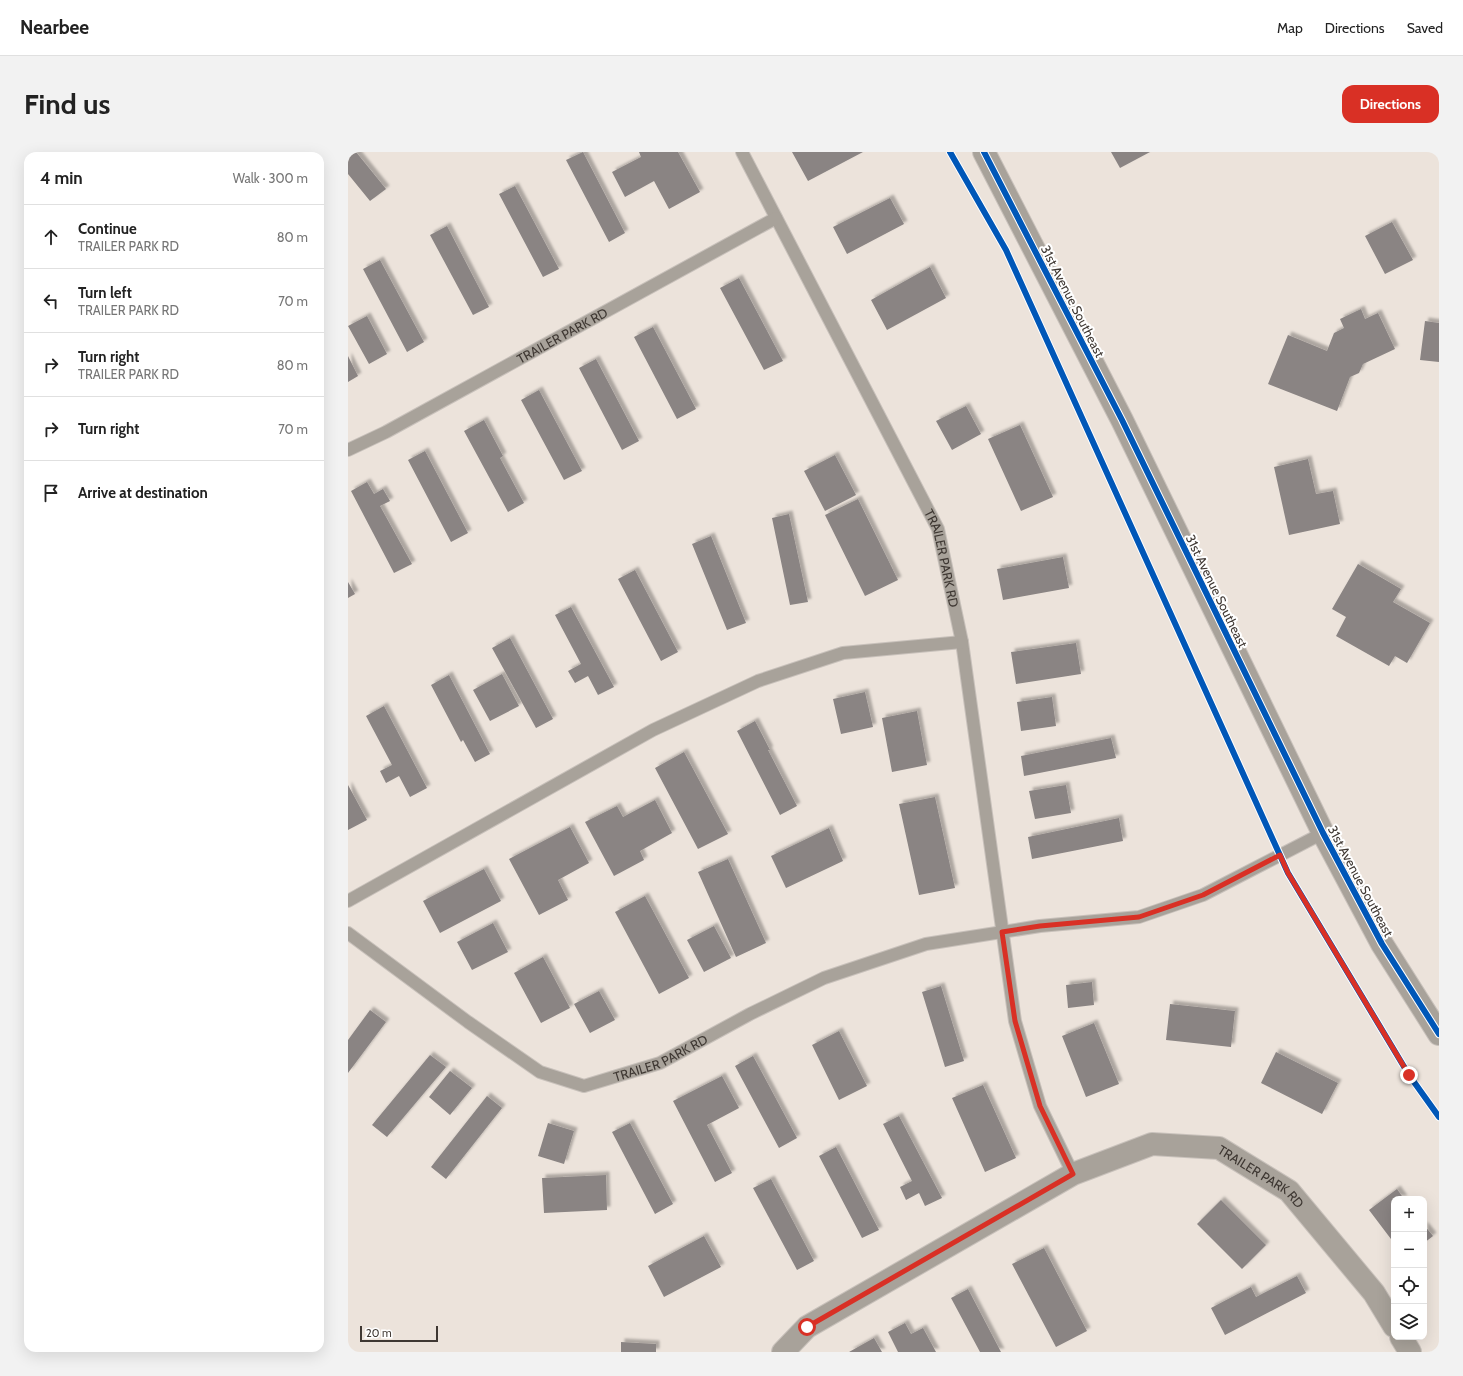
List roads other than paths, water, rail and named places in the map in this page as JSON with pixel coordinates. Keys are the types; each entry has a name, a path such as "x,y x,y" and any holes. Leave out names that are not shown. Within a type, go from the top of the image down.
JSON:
{"street":[{"name":"31st Avenue Southeast","path":"984,152 1122,420 1324,833 1382,944 1439,1034"},
{"name":"TRAILER PARK RD","path":"783,1352 807,1327 1073,1174 1152,1144 1219,1148 1289,1191 1374,1293 1391,1321"},
{"path":"1403,1340 1410,1352"}],"lane":[{"name":"TRAILER PARK RD","path":"742,152 938,529 962,642 1015,1021 1040,1106 1073,1174"},
{"name":"TRAILER PARK RD","path":"348,450 386,432 776,218"},
{"path":"348,901 653,730 758,681 844,654 962,642"},
{"name":"TRAILER PARK RD","path":"348,932 468,1022 540,1072 584,1086 660,1063 750,1014 824,978 926,944 1040,926 1139,917 1203,895 1324,833"}]}
